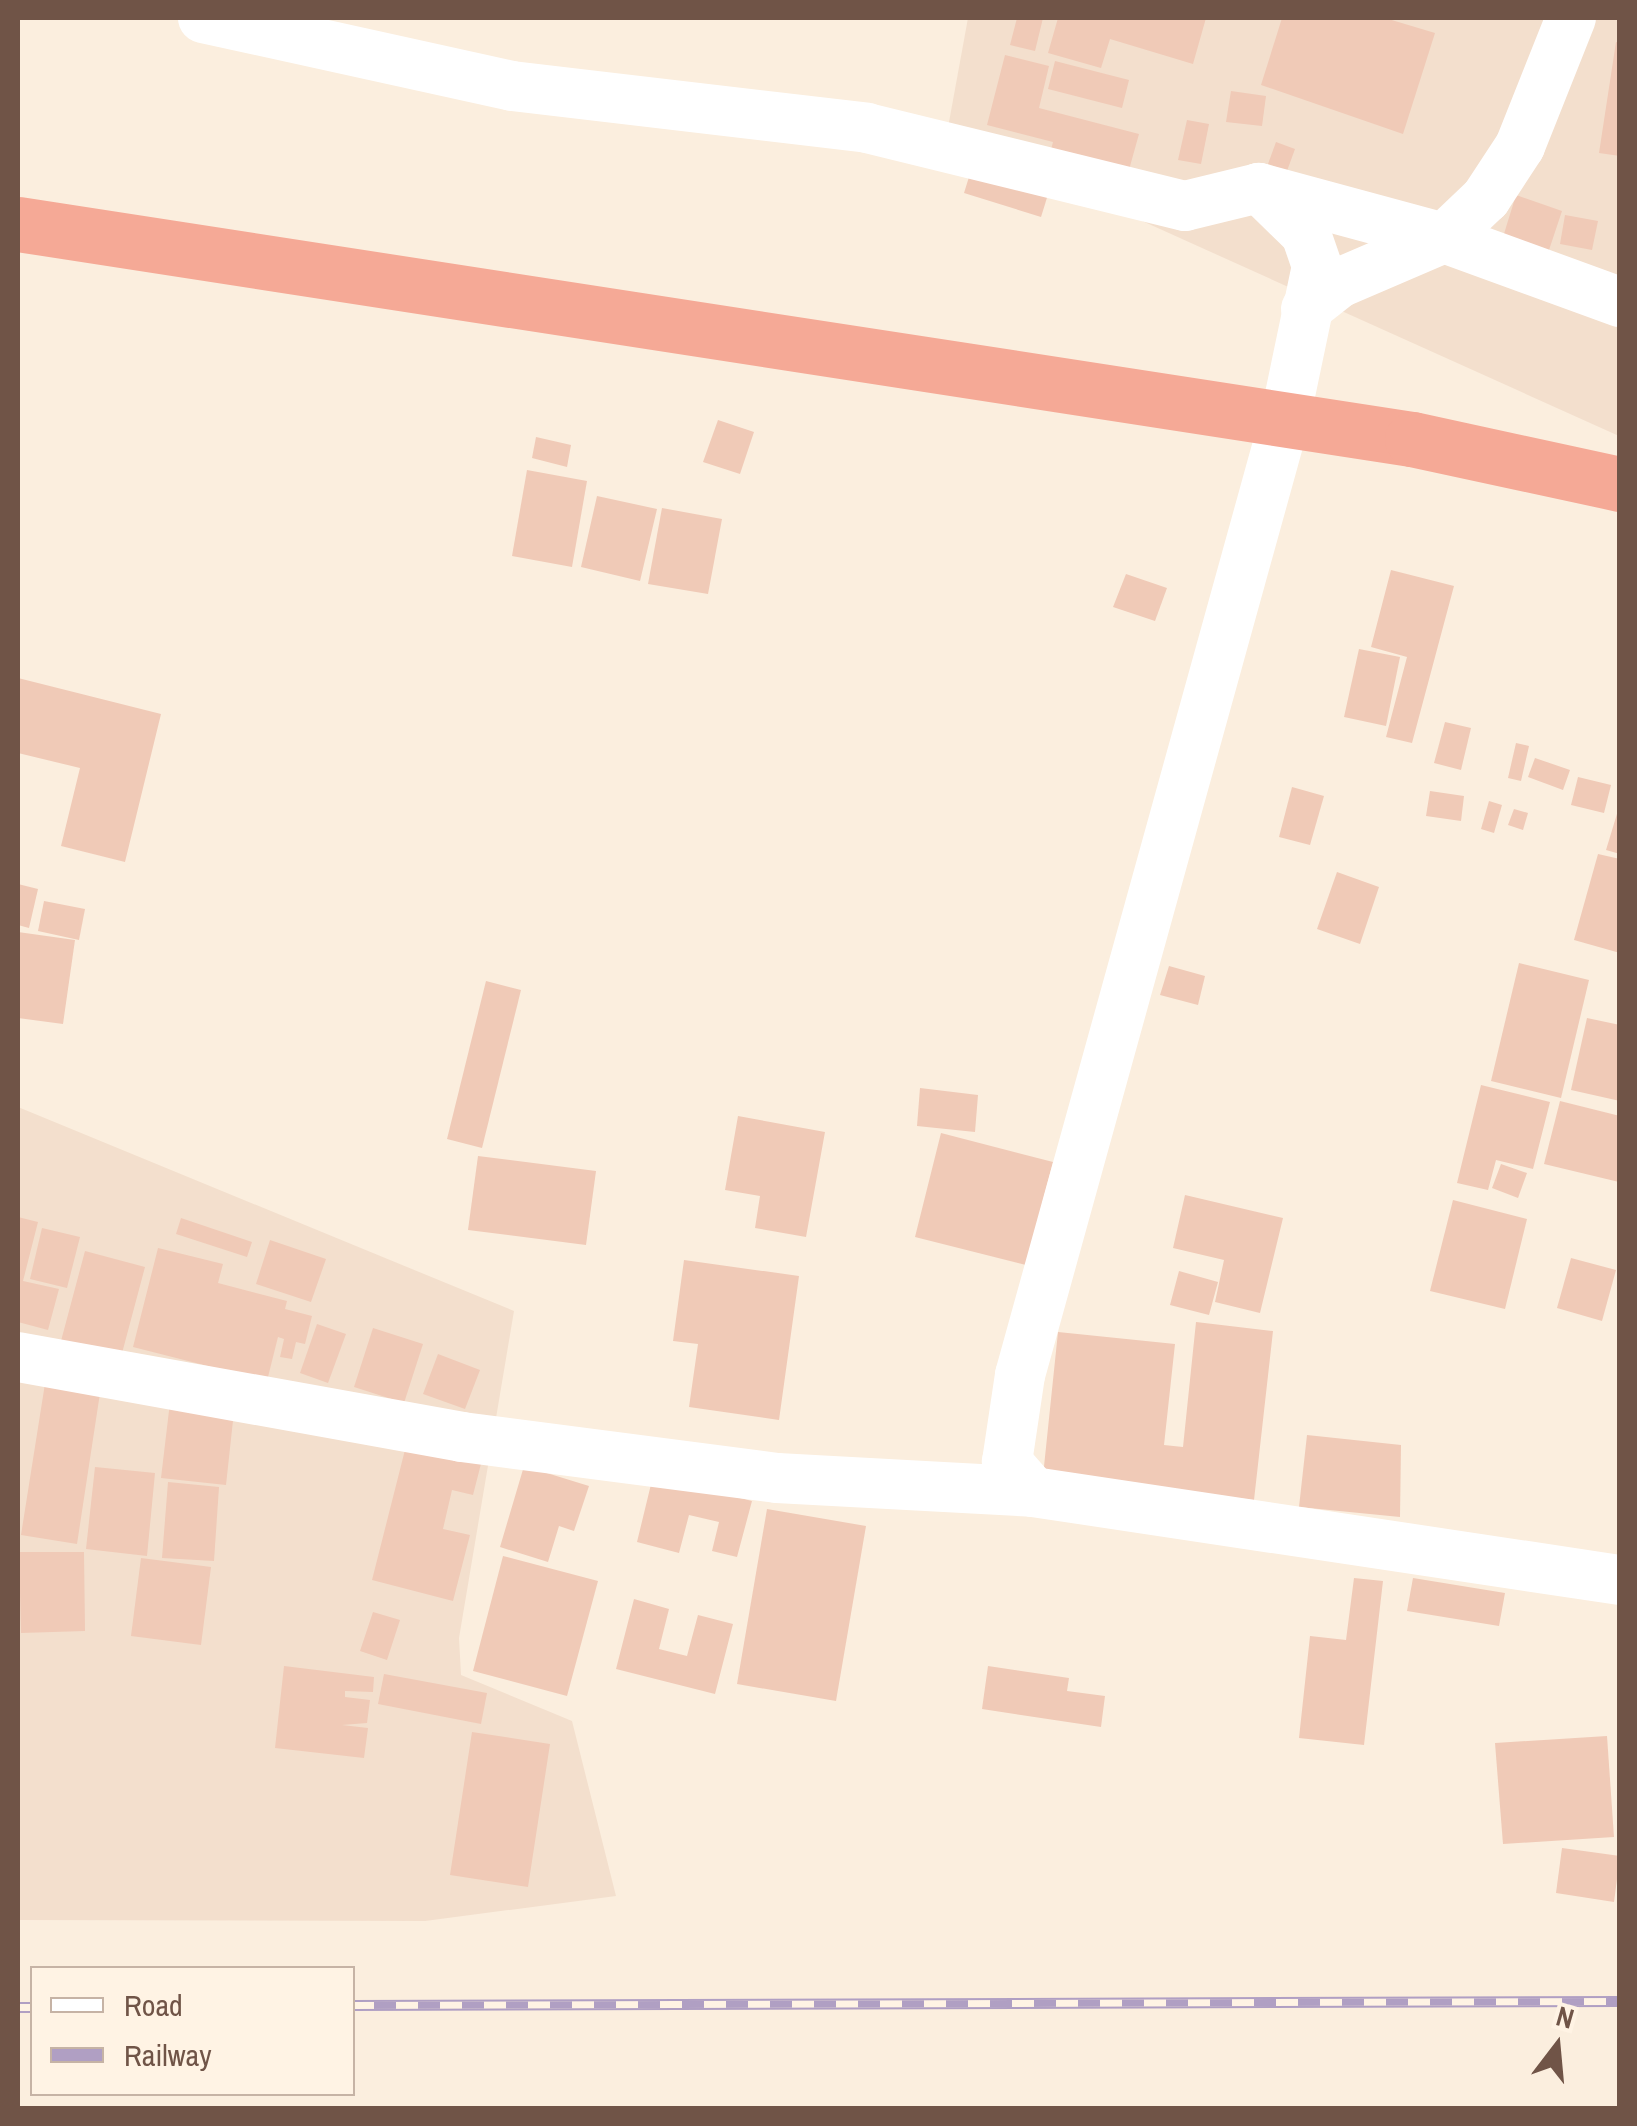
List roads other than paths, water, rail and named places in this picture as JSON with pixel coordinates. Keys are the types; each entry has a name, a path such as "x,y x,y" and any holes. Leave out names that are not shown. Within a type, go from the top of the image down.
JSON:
{"highway":[{"path":"18,224 1285,419 1620,484"}],"street":[{"path":"203,18 512,86 866,128 1185,206 1259,188 1444,238 1620,302"},
{"path":"1306,309 1339,283 1444,238 1486,198 1520,146 1571,18"},
{"path":"1033,1492 1007,1462 1020,1375 1285,419 1317,266 1306,234 1259,188"},
{"path":"18,1356 462,1438 777,1478 1033,1492 1620,1580"}],"railway":[{"path":"355,2005 1620,2001"},
{"path":"18,2007 30,2007"}]}
